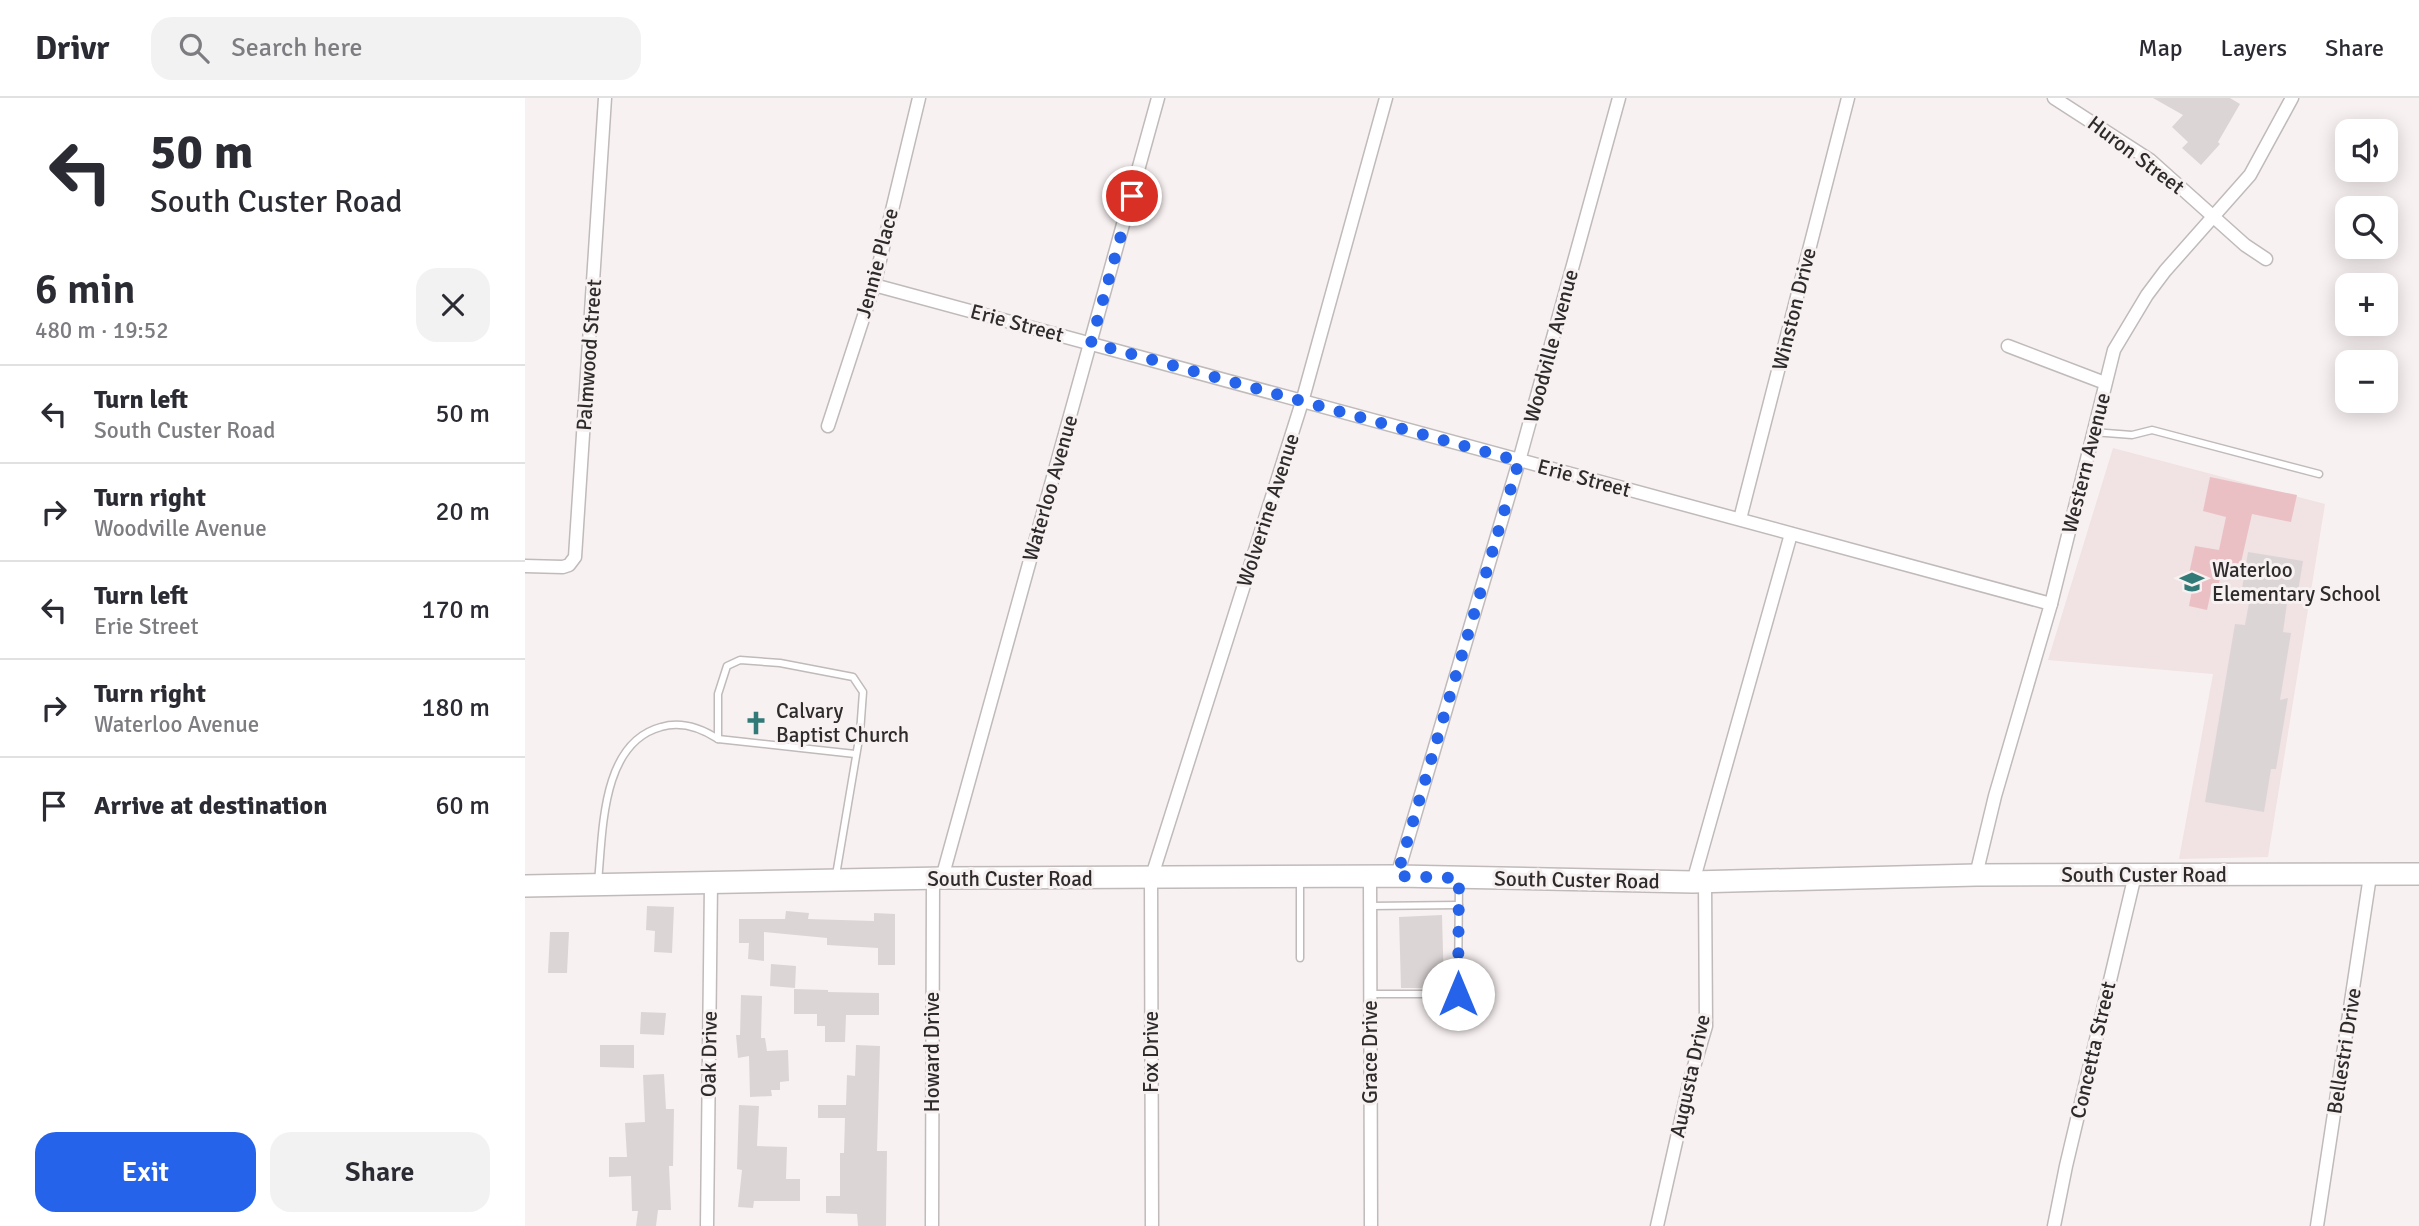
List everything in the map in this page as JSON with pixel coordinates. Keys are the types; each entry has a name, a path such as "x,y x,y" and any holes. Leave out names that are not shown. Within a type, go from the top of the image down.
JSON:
{"main road":[{"name":"South Custer Road","path":"525,886 937,878 1397,876 1699,882 1976,875 2419,874"}],"street":[{"name":"Palmwood Street","path":"525,566 563,567 569,565 575,557 605,98"},
{"name":"Jennie Place","path":"828,426 874,285 919,98"},
{"name":"Waterloo Avenue","path":"937,878 1091,343 1158,98"},
{"name":"Wolverine Avenue","path":"1151,879 1302,402 1386,98"},
{"name":"Woodville Avenue","path":"1397,876 1519,461 1619,98"},
{"name":"Winston Drive","path":"1740,519 1848,98"},
{"name":"Western Avenue","path":"1976,875 1994,796 2051,604 2114,350 2147,295 2165,271 2250,175 2292,98"},
{"name":"Huron Street","path":"2062,100 2150,160 2245,245 2266,259"},
{"name":"Erie Street","path":"874,285 2051,604"},
{"path":"2008,346 2105,383"},
{"path":"1699,882 1791,534"},
{"name":"Concetta Street","path":"2055,1226 2069,1152 2135,875"},
{"name":"Bellestri Drive","path":"2317,1226 2370,876"},
{"name":"Grace Drive","path":"1370,877 1371,1226"},
{"name":"Howard Drive","path":"932,1226 937,878"},
{"name":"Fox Drive","path":"1151,879 1152,1226"},
{"name":"Augusta Drive","path":"1657,1226 1690,1080 1706,1027 1699,882"},
{"name":"Oak Drive","path":"707,1226 711,883"}],"lane":[{"path":"2094,432 2132,435 2153,430 2319,474"},
{"path":"717,739 718,694 727,666 740,660 780,663 853,677 863,692 836,880"},
{"path":"597,885 604,817 615,769 632,742 650,730 672,724 704,730 717,739 855,754"},
{"path":"1300,878 1300,958"},
{"path":"1370,994 1458,994 1459,878"},
{"path":"1370,906 1459,905"}],"shaded area":[{"name":"Waterloo Elementary School","path":"2113,448 2325,504 2268,857 2179,859 2213,674 2048,660"},
{"path":"2210,477 2297,495 2291,522 2252,514 2240,567 2223,563 2218,588 2212,587 2207,610 2189,606 2193,585 2187,583 2195,546 2219,550 2226,517 2203,511"}],"building":[{"path":"2153,98 2230,98 2240,104 2218,142 2220,144 2201,165 2182,148 2188,142 2172,127 2183,115"},
{"path":"2248,552 2303,561 2296,604 2287,603 2283,632 2291,633 2280,700 2288,698 2276,769 2271,769 2264,812 2205,802 2235,624 2245,625 2250,597 2241,595"},
{"path":"647,906 674,907 672,953 654,952 655,931 646,930"},
{"path":"786,911 809,913 808,919 874,921 874,913 895,914 895,965 878,965 878,948 827,945 827,938 764,932 764,961 748,959 749,943 739,943 739,919 785,919"},
{"path":"1442,915 1444,988 1401,988 1399,917"},
{"path":"550,932 569,932 567,973 548,973"},
{"path":"771,964 796,966 795,988 770,986"},
{"path":"794,989 879,993 879,1015 846,1015 845,1042 825,1042 825,1026 817,1026 817,1014 794,1014"},
{"path":"741,995 762,996 761,1038 765,1038 767,1051 788,1050 789,1081 780,1082 780,1090 771,1090 772,1096 750,1097 749,1056 738,1058 736,1035 740,1035"},
{"path":"641,1012 666,1013 664,1035 640,1034"},
{"path":"600,1045 634,1045 634,1068 600,1067"},
{"path":"856,1045 880,1046 877,1151 887,1151 886,1226 858,1226 857,1214 826,1213 826,1196 840,1196 840,1153 844,1153 845,1118 818,1118 818,1105 846,1105 847,1075 855,1076"},
{"path":"664,1074 666,1109 674,1109 673,1166 669,1166 671,1210 658,1210 656,1226 636,1226 638,1211 632,1211 631,1176 609,1177 609,1157 627,1157 625,1123 645,1122 643,1075"},
{"path":"739,1105 759,1106 757,1146 787,1147 786,1179 800,1179 800,1201 754,1201 753,1208 738,1207 742,1170 737,1169"}],"place":[{"name":"Waterloo Elementary School","path":"2192,582"},
{"name":"Calvary Baptist Church","path":"756,723"}],"route":[{"path":"1132,196 1091,343 1519,461 1397,876 1459,878 1458,994"}]}
